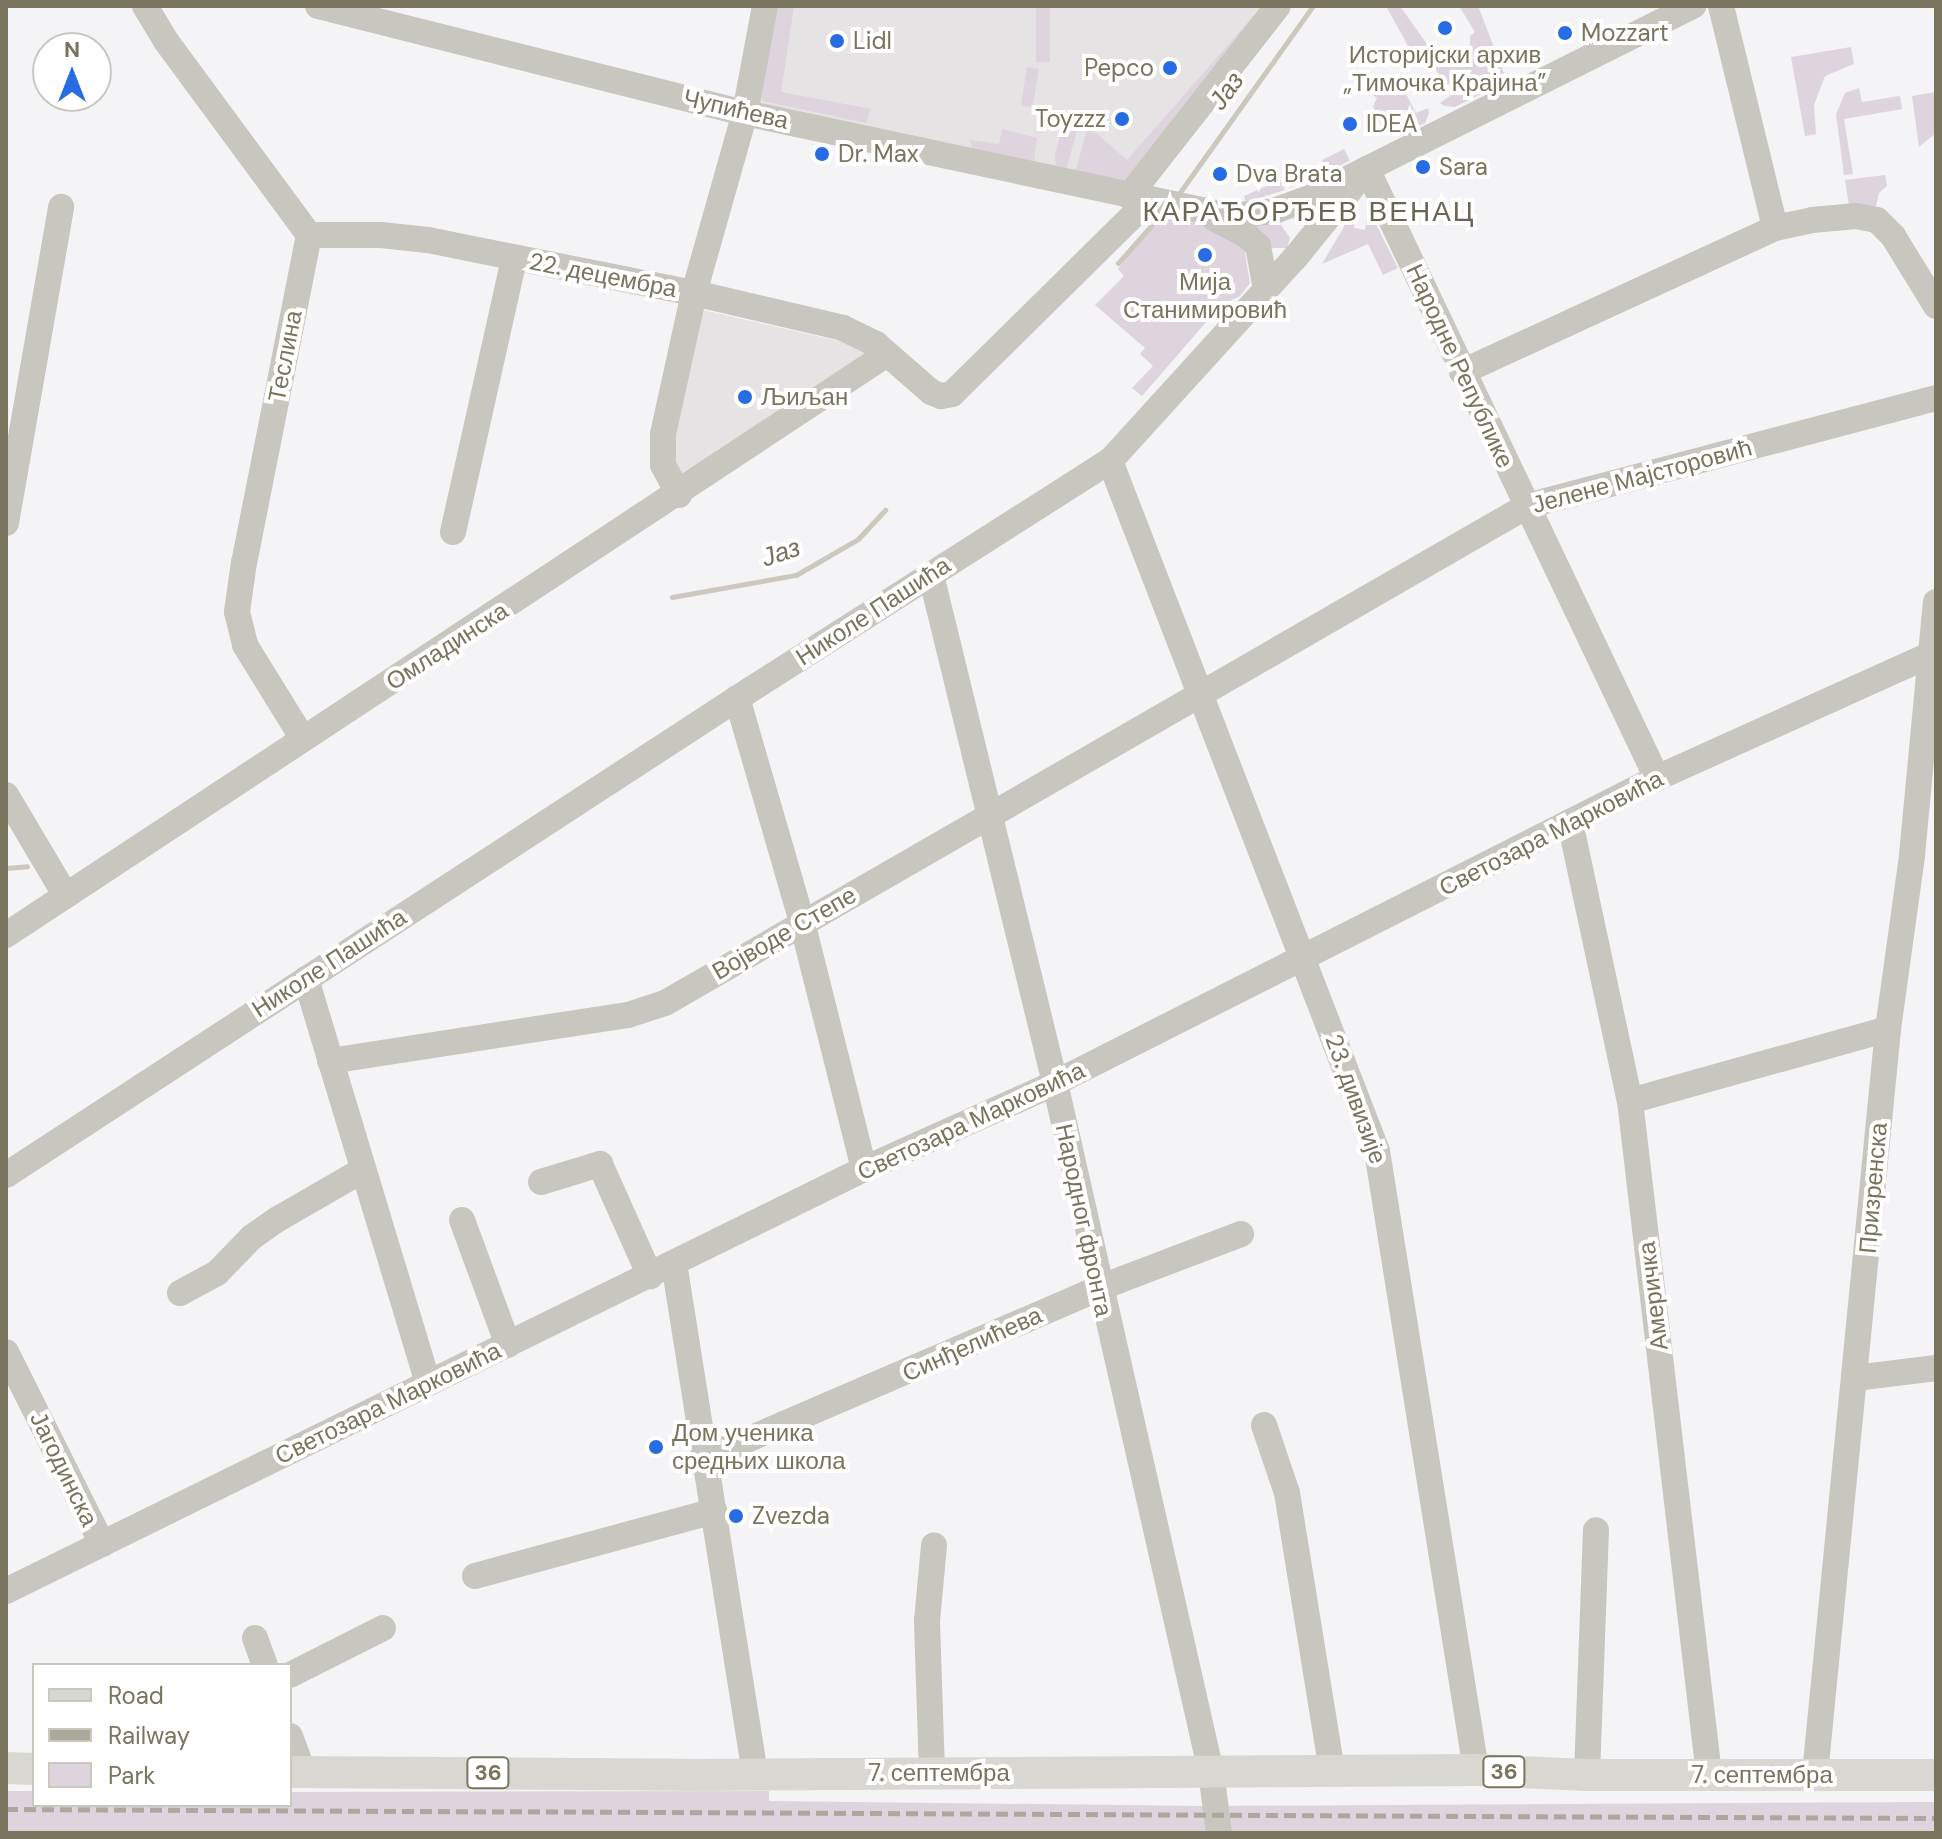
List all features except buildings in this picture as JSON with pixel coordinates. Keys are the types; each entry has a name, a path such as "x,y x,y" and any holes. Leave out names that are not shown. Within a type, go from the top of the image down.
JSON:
{"main road":[{"path":"6,1768 32,1769"},
{"name":"7. септембра","path":"296,1772 755,1774 1476,1770 1587,1775 1936,1775"}],"street":[{"path":"145,6 166,41 309,235"},
{"name":"Чупићева","path":"318,6 745,113 1205,213"},
{"path":"679,495 663,465 662,445 694,293 745,113 765,6"},
{"name":"22. децембра","path":"309,235 428,240 694,293 843,328 866,338 936,395 952,394 1153,201 1278,6"},
{"name":"Николе Пашића","path":"6,1175 737,698 1110,461 1295,258 1367,169 1693,6"},
{"path":"1721,6 1775,228"},
{"path":"1205,213 1243,216 1274,211 1367,169"},
{"name":"Народне Републике","path":"1367,169 1657,778"},
{"path":"6,523 11,468 61,207"},
{"path":"1205,213 1237,229 1272,255 1295,258 1290,226 1274,211"},
{"path":"1462,372 1775,228 1844,217 1872,218 1883,225 1936,306"},
{"name":"Теслина","path":"303,739 245,645 237,612 244,562 309,235"},
{"path":"1258,246 1266,289"},
{"path":"453,532 514,258"},
{"name":"Омладинска","path":"6,935 679,495 887,354"},
{"name":"Јелене Мајсторовић","path":"1200,695 1527,506 1936,398"},
{"name":"23. дивизије","path":"1110,461 1305,959 1383,1177 1476,1770"},
{"name":"Народног фронта","path":"931,575 1055,1083 1211,1772 1219,1833"},
{"name":"Призренска","path":"1815,1774 1888,1029 1924,854 1936,602"},
{"name":"Светозара Марковића","path":"6,1591 864,1169 1055,1083 1657,778 1934,653"},
{"name":"Војводе Степе","path":"330,1061 645,1011 665,1003 1200,695"},
{"path":"737,698 802,922 864,1169"},
{"path":"6,795 66,896"},
{"name":"Америчка","path":"1570,822 1630,1101 1709,1775"},
{"path":"306,979 428,1383"},
{"path":"1630,1101 1888,1029"},
{"path":"541,1182 600,1164 650,1276"},
{"path":"180,1293 217,1273 265,1228 363,1170"},
{"path":"462,1220 508,1345"},
{"name":"Синђелићева","path":"705,1458 1099,1288 1241,1234"},
{"path":"674,1263 755,1774"},
{"name":"Јагодинска","path":"6,1352 102,1544"},
{"path":"1855,1378 1936,1368"},
{"path":"1264,1425 1287,1493 1332,1771"},
{"path":"475,1576 714,1511"},
{"path":"1587,1775 1596,1530"},
{"path":"932,1773 927,1621 934,1545"},
{"path":"292,1674 383,1628"},
{"path":"255,1638 264,1663"},
{"path":"292,1748 296,1772"}],"shaded area":[{"path":"765,6 1266,6 1126,186 746,103"},
{"name":"Љиљан","path":"698,309 856,345 865,350 866,357 682,483 669,448"}],"green space":[{"path":"776,6 794,6 781,92 871,109 866,123 763,101 760,95"},
{"path":"1036,6 1050,6 1050,62 1036,62"},
{"path":"1262,6 1125,185 1075,173 1088,126 1127,160"},
{"path":"1386,6 1400,6 1436,57 1444,53 1456,60 1470,53 1470,36 1475,32 1459,6 1478,6 1507,81 1455,107 1444,106 1440,103 1450,96 1430,58 1418,64"},
{"path":"1851,47 1854,64 1825,76 1814,105 1816,134 1805,136 1791,57"},
{"path":"1027,67 1039,69 1033,107 1021,106"},
{"path":"1396,75 1416,113 1428,108 1429,113 1425,123 1401,134 1381,125 1373,106 1377,98 1365,90"},
{"path":"1859,88 1862,102 1900,96 1902,109 1844,119 1853,174 1844,175 1836,114 1845,93"},
{"path":"1936,92 1936,133 1919,147 1912,96"},
{"path":"1069,116 1079,123 1066,170 1056,165 1055,156 1062,125"},
{"path":"1002,129 1037,138 1034,161 973,149 970,140 999,144"},
{"path":"1344,149 1350,161 1328,172 1322,160"},
{"path":"1307,167 1312,178 1291,187 1286,176"},
{"path":"1885,175 1887,186 1879,193 1874,214 1850,212 1845,180"},
{"path":"1280,180 1285,190 1246,202 1244,196"},
{"path":"1160,213 1212,223 1244,247 1250,283 1240,296 1220,306 1142,396 1132,388 1153,366 1140,354 1145,348 1095,305 1124,276 1118,269"},
{"path":"1355,218 1354,228 1365,230 1367,218 1374,220 1398,268 1383,275 1368,244 1322,264 1345,225"},
{"path":"1264,220 1281,225 1290,238 1287,248 1271,248 1250,230"},
{"path":"6,1791 32,1791 32,1807 292,1807 292,1792 769,1791 769,1801 1202,1806 1936,1802 1936,1833 6,1833"}],"waterway":[{"name":"Јаз","path":"1178,195 1313,6"},
{"name":"Јаз","path":"1118,263 1165,210"},
{"name":"Јаз","path":"672,597 796,575 858,539 885,510"},
{"name":"Јаз","path":"6,868 27,866"}],"railway":[{"path":"6,1809 1936,1818"}],"place":[{"name":"Историјски архив „Тимочка Крајина”","path":"1445,28"},
{"name":"Mozzart","path":"1565,33"},
{"name":"Lidl","path":"837,41"},
{"name":"Pepco","path":"1170,68"},
{"name":"Toyzzz","path":"1122,119"},
{"name":"IDEA","path":"1350,124"},
{"name":"Dr. Max","path":"822,154"},
{"name":"Sara","path":"1423,167"},
{"name":"Dva Brata","path":"1220,174"},
{"name":"Мија Станимировић","path":"1205,255"},
{"name":"Љиљан","path":"745,397"},
{"name":"Дом ученика средњих школа","path":"656,1447"},
{"name":"Zvezda","path":"736,1516"}],"district":[{"name":"КАРАЂОРЂЕВ ВЕНАЦ","path":"1309,212"}]}
